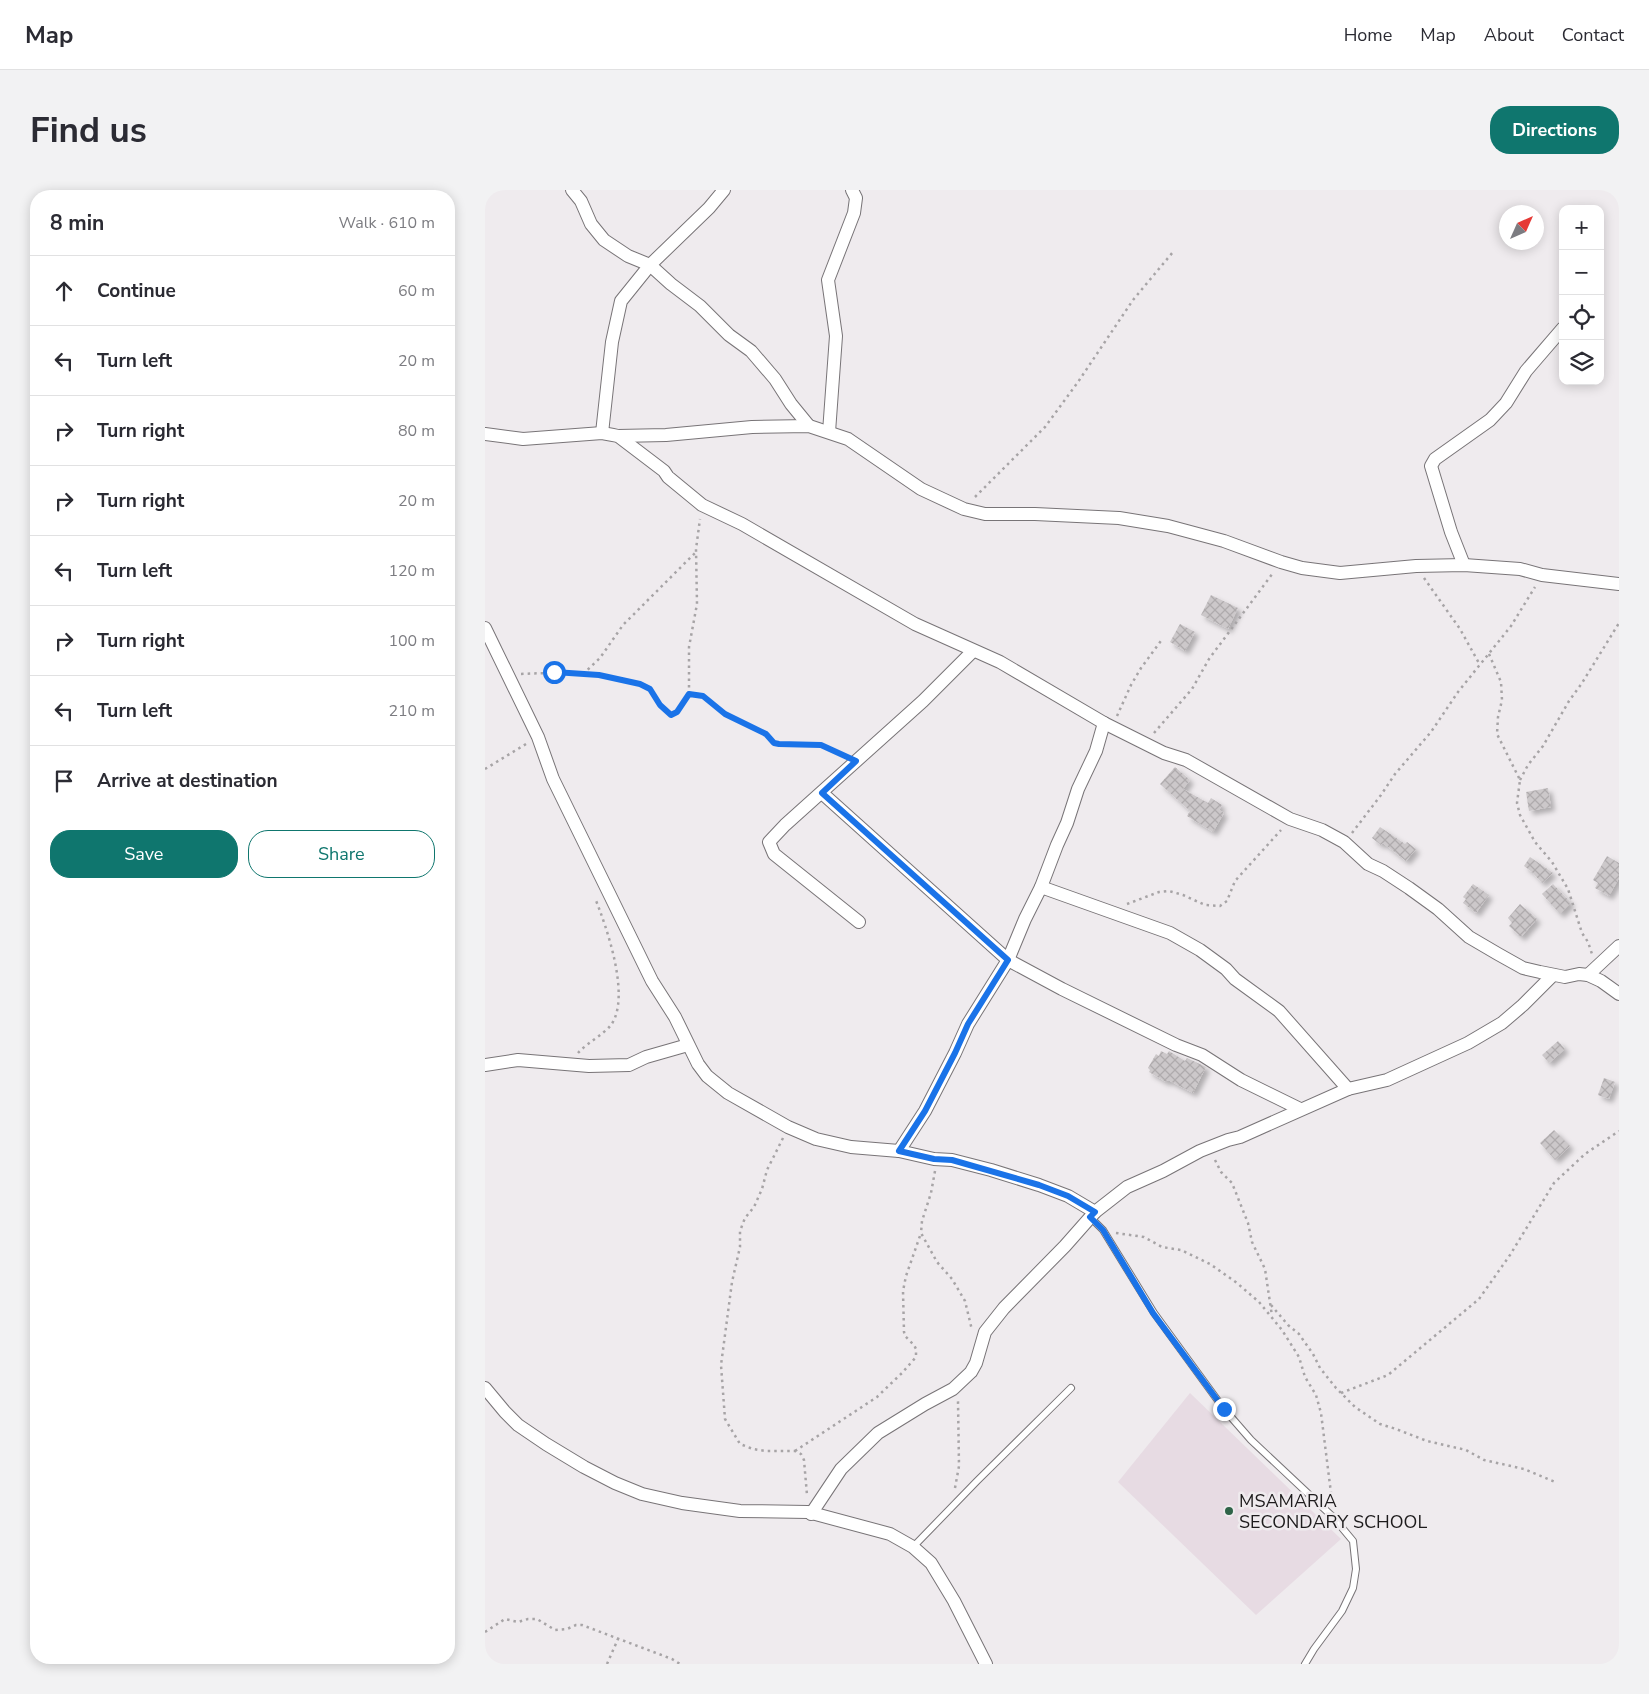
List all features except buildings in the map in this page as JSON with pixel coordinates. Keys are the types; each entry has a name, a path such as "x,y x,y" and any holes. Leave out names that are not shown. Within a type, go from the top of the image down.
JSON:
{"street":[{"path":"572,190 581,201 591,224 604,240 628,256 650,265 700,306 729,335 751,351 809,426"},
{"path":"602,433 612,342 621,300 650,265 709,208 724,190"},
{"path":"829,432 836,336 828,280 854,213 856,198 852,190"},
{"path":"1464,565 1451,532 1431,466 1435,459 1490,420 1506,404 1526,371 1559,333"},
{"path":"485,434 523,439 602,433 618,436 683,434 752,427 809,426 848,439 921,489 964,509 985,514 1119,518 1168,526 1224,541 1302,568 1340,572 1415,566 1464,565 1520,569 1542,575 1619,584"},
{"path":"618,436 664,471 702,505 742,524 915,624 1000,662 1108,725 1164,753 1186,760 1290,819 1322,830 1344,842 1368,864 1383,871 1439,909 1469,937 1523,968 1565,976 1593,971 1619,946"},
{"path":"485,628 538,737 553,780 652,981 675,1017 698,1064 707,1076 729,1093 787,1127 816,1139 851,1148 899,1151 934,1159 952,1160 1039,1185 1068,1196 1093,1214"},
{"path":"859,922 774,854 769,842 923,701 973,651"},
{"path":"899,1151 925,1111 968,1024 1008,960 1041,887 1067,823 1078,789 1108,725"},
{"path":"822,793 1008,960 1061,989 1203,1055 1241,1080 1300,1109"},
{"path":"1041,887 1170,933 1207,954 1235,979 1279,1011 1348,1089"},
{"path":"1593,971 1601,981 1619,994"},
{"path":"809,1513 841,1469 878,1433 925,1404 953,1390 963,1380 976,1364 985,1332 1005,1308 1093,1214 1127,1186 1207,1148 1240,1137 1300,1109 1348,1089 1387,1080 1469,1043 1501,1023 1523,1005 1553,975"},
{"path":"485,1065 518,1060 589,1066 629,1065 646,1057 689,1045"},
{"path":"485,1388 518,1425 546,1444 615,1484 642,1494 682,1503 740,1512 809,1513 890,1534 913,1547 931,1563 954,1602 986,1664"}],"lane":[{"path":"1093,1214 1153,1313 1224,1409 1251,1440 1333,1517 1353,1541 1356,1556 1353,1588 1342,1611 1305,1664"},
{"path":"913,1547 1071,1388"}],"path":[{"path":"964,509 1045,427 1133,300 1173,252"},
{"path":"509,675 554,672 599,675 640,684 650,689 660,705 671,715 677,712 689,694 689,647 697,604 695,553 702,505"},
{"path":"583,674 599,658 623,626 695,553"},
{"path":"1145,743 1166,722 1192,689 1209,659 1281,562"},
{"path":"1415,566 1460,629 1480,665"},
{"path":"1344,842 1395,774 1431,732 1458,692 1511,626 1542,575"},
{"path":"1593,971 1588,942 1582,933 1568,889 1552,862 1535,842 1520,815 1517,803 1520,780 1528,765 1543,746 1569,700 1582,684 1619,623"},
{"path":"1108,725 1141,668 1163,638"},
{"path":"1489,654 1501,682 1502,700 1497,734 1520,780"},
{"path":"689,694 703,696 725,714 766,734 774,743 821,745 856,761"},
{"path":"485,769 538,737"},
{"path":"1106,909 1137,901 1159,892 1169,891 1205,905 1220,906 1227,901 1235,881 1290,819"},
{"path":"567,1065 588,1043 610,1027 616,1016 618,997 616,966 609,933 594,895"},
{"path":"787,1127 767,1170 762,1189 754,1207 745,1218 740,1231 740,1247 732,1282 721,1365 725,1419 740,1444 753,1449 795,1451 801,1454 804,1460 807,1480 809,1513"},
{"path":"1341,1393 1388,1375 1479,1299 1510,1255 1554,1183 1585,1154 1619,1131"},
{"path":"1207,1148 1221,1172 1235,1189 1253,1242 1265,1269 1272,1318"},
{"path":"795,1451 877,1397 902,1373 915,1357 916,1349 904,1332 903,1291 931,1193 936,1166 934,1159"},
{"path":"1103,1230 1127,1236 1144,1237 1162,1247 1181,1250 1211,1264 1259,1302 1282,1330 1299,1357 1305,1377 1316,1395 1321,1413 1333,1517"},
{"path":"921,1233 937,1262 952,1279 965,1301 978,1353"},
{"path":"1271,1305 1288,1325 1299,1334 1320,1368 1341,1393 1355,1407 1380,1424 1427,1441 1466,1450 1484,1460 1524,1469 1555,1482"},
{"path":"954,1504 956,1477 959,1466 958,1404 963,1380"},
{"path":"485,1632 505,1619 517,1622 532,1618 537,1619 555,1630 582,1625 672,1659 680,1664"},
{"path":"607,1664 618,1639"}],"shaded area":[{"name":"MSAMARIA SECONDARY SCHOOL","path":"1190,1393 1341,1539 1256,1615 1118,1482"}],"place":[{"name":"MSAMARIA SECONDARY SCHOOL","path":"1229,1511"}],"route":[{"path":"554,672 599,675 640,684 650,689 660,705 671,715 677,712 689,694 703,696 725,714 766,734 774,743 821,745 856,761 822,793 1008,960 968,1024 925,1111 899,1151 934,1159 952,1160 991,1170 1068,1196 1095,1212 1090,1217 1103,1230 1153,1313 1224,1409"}]}
